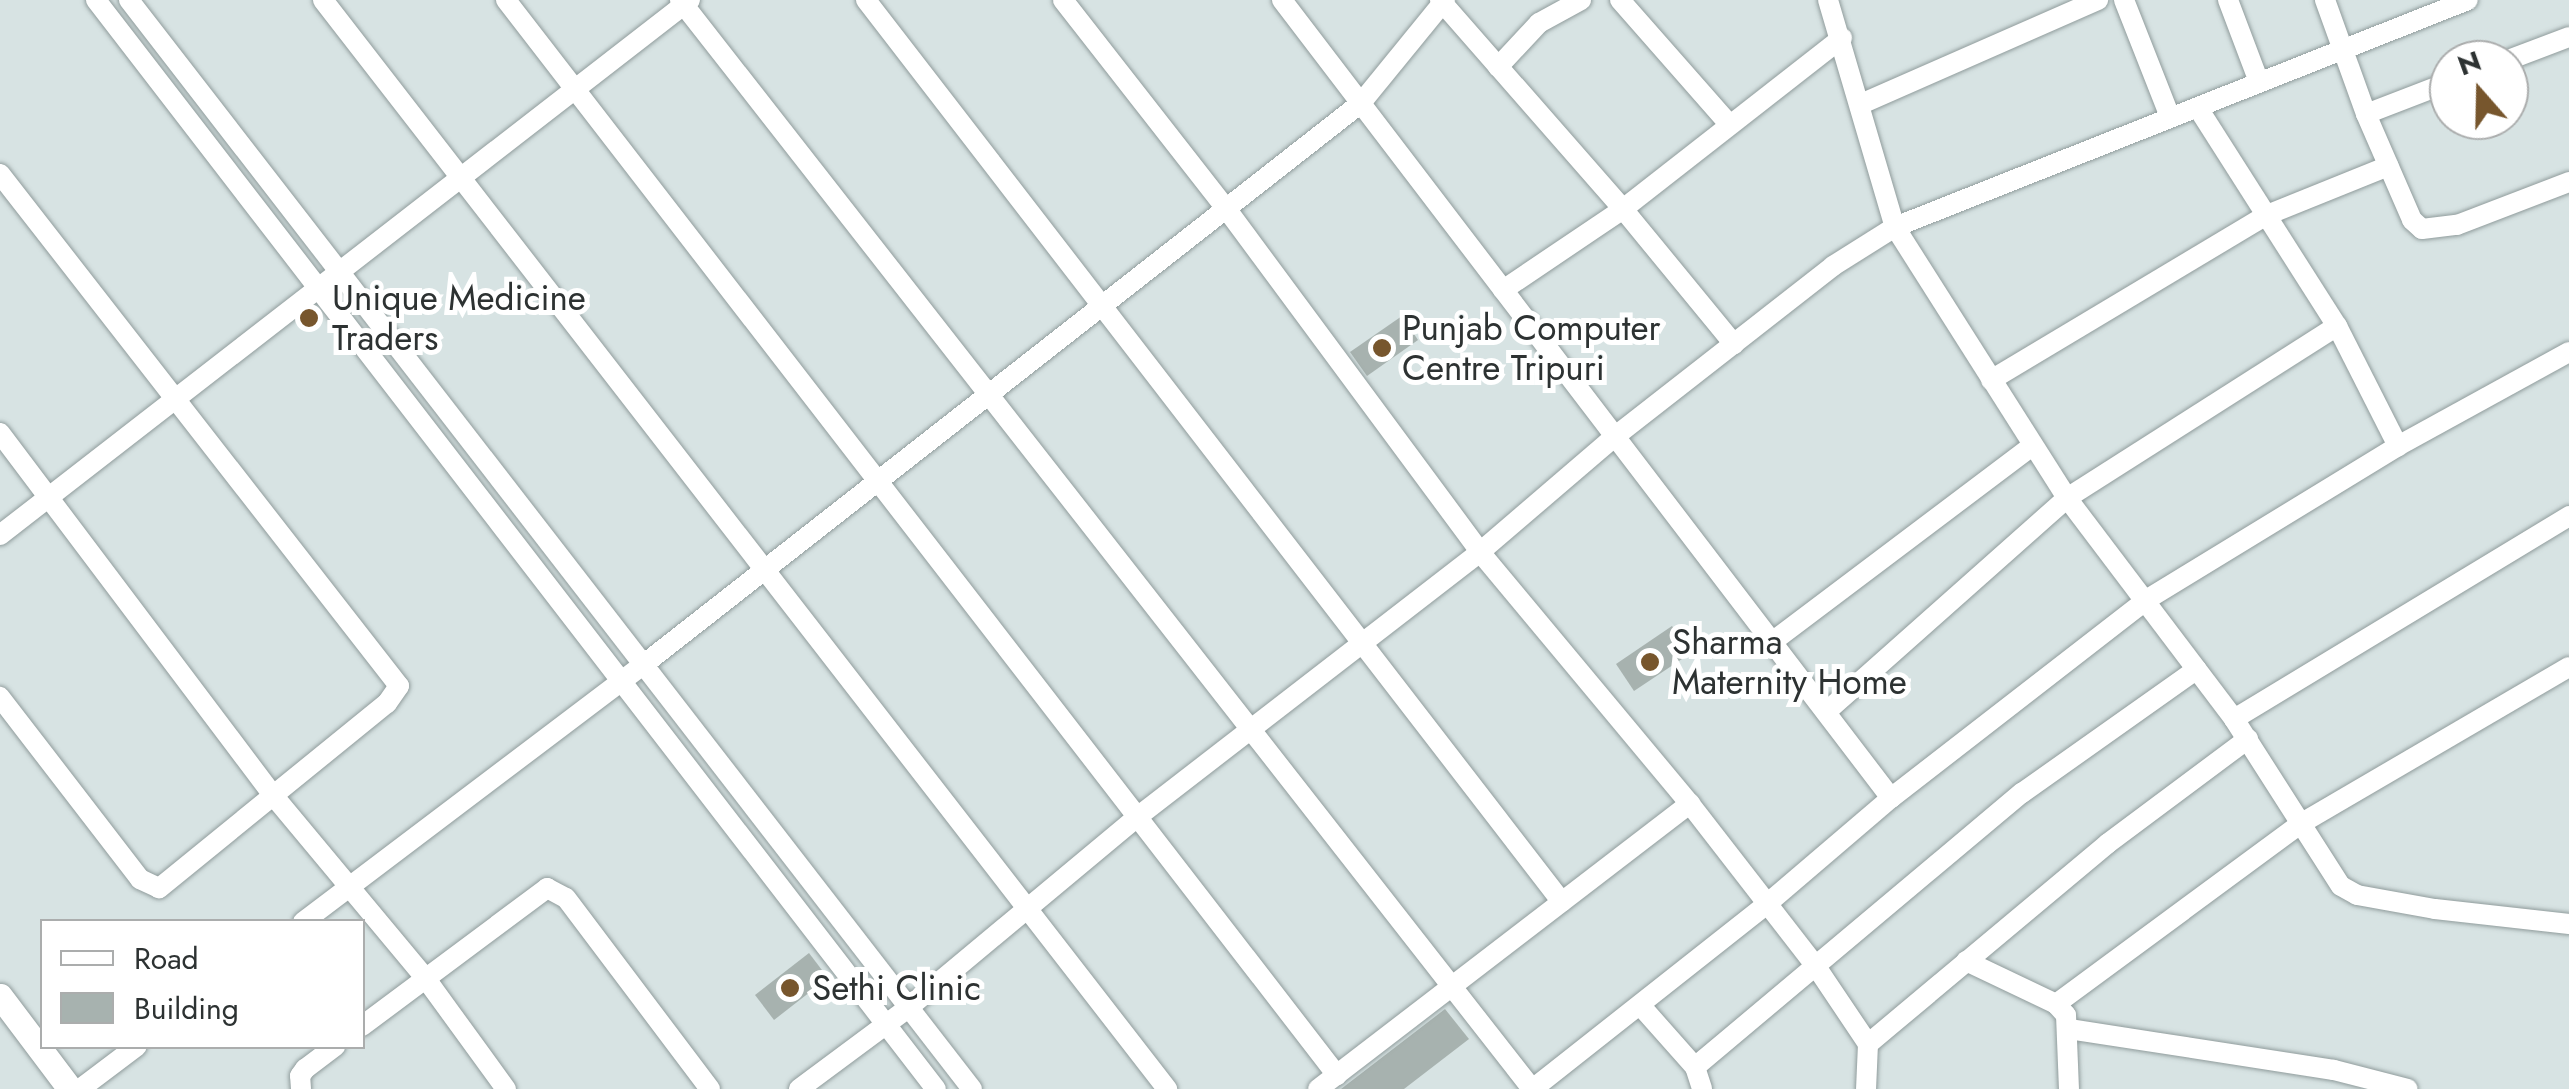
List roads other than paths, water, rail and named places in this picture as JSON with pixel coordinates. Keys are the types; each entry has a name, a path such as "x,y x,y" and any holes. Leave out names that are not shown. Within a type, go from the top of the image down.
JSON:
{"street":[{"path":"96,0 936,1089"},
{"path":"129,0 972,1089"},
{"path":"323,0 1167,1089"},
{"path":"506,0 1337,1075"},
{"path":"866,0 1360,646 1562,902"},
{"path":"1064,0 1228,211 1480,552 1690,804 1815,965 1868,1044 1866,1089"},
{"path":"1282,0 1891,798"},
{"path":"1498,67 1540,23 1582,0"},
{"path":"1620,0 1729,124"},
{"path":"1828,0 1895,226 2067,498 2234,719 2341,886 2357,894 2435,909 2569,924"},
{"path":"1861,104 2098,0"},
{"path":"2124,0 2170,117"},
{"path":"2228,0 2259,82"},
{"path":"2325,0 2388,166 2412,220 2422,229 2458,225 2569,182"},
{"path":"800,1089 908,1008 1136,818 1250,734 1480,552 1613,438 1834,266 1895,226 2468,0"},
{"path":"0,535 684,2 1250,734 1533,1089 1767,904 1891,798 2146,600 2398,446 2569,352"},
{"path":"307,919 643,665 1361,104 1442,2 1734,344"},
{"path":"2529,52 2569,36"},
{"path":"1503,290 1623,210 1842,38"},
{"path":"2366,114 2429,90"},
{"path":"2198,108 2337,326 2398,446"},
{"path":"1991,380 2267,215 2388,166"},
{"path":"0,174 399,686 387,703 159,888 150,888 0,697"},
{"path":"1826,712 2067,498 2337,326"},
{"path":"0,433 272,794 426,979 506,1089"},
{"path":"1772,642 2032,446"},
{"path":"2234,719 2569,516"},
{"path":"2056,1004 2300,824 2569,667"},
{"path":"1695,1066 2022,793 2198,669"},
{"path":"1868,1044 2107,844 2248,739"},
{"path":"1318,1089 1690,804"},
{"path":"365,1024 536,892 547,888 556,890 710,1089"},
{"path":"1966,962 2056,1004 2066,1015 2070,1089"},
{"path":"0,996 70,1089"},
{"path":"1640,1005 1695,1066 1702,1089"},
{"path":"2069,1029 2334,1070 2408,1089"},
{"path":"80,1089 132,1049"},
{"path":"301,1089 300,1076 332,1049"}],"place":[{"name":"Unique Medicine Traders","path":"309,318"},
{"name":"Punjab Computer Centre Tripuri","path":"1382,348"},
{"name":"Sharma Maternity Home","path":"1650,662"},
{"name":"Sethi Clinic","path":"790,988"}]}
